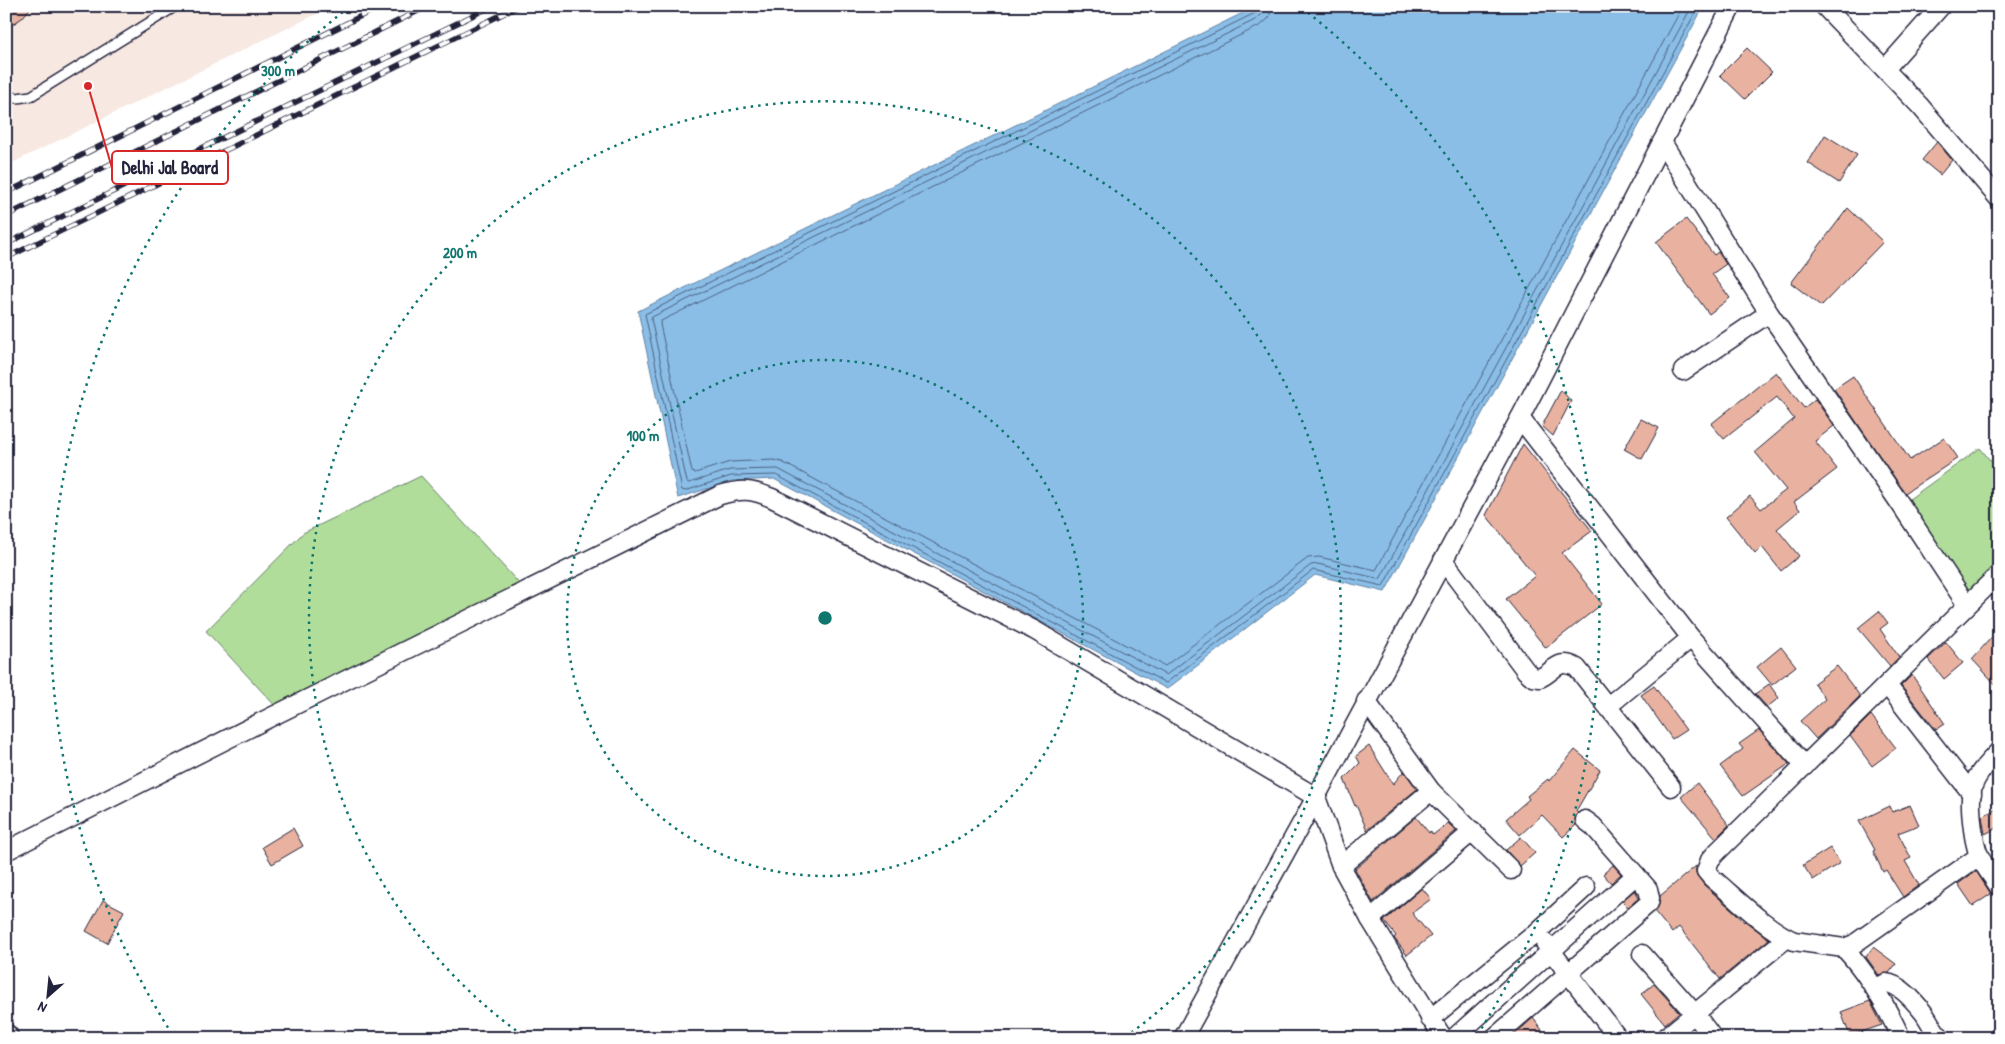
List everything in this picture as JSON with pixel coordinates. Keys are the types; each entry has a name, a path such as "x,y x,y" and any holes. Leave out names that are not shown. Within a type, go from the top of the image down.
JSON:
{"street":[{"path":"1183,1038 1316,797 1520,418 1732,6"},
{"path":"1824,6 1886,68 1999,200"},
{"path":"1886,68 1941,6"},
{"path":"1662,142 1768,313 1968,605"},
{"path":"1683,371 1768,313"},
{"path":"1520,418 1691,638 1805,766"},
{"path":"6,851 268,718 720,495 739,490 755,491 1034,630 1316,797 1341,866 1370,919 1443,1038"},
{"path":"1442,560 1526,671 1533,677 1540,678 1560,663 1569,664 1577,668 1671,787"},
{"path":"1979,856 1854,944 1844,948 1794,941 1787,938 1774,930 1711,878 1706,871 1710,860 1716,853 1999,574"},
{"path":"1608,706 1691,638"},
{"path":"1887,685 1972,794"},
{"path":"1366,701 1432,791 1511,870"},
{"path":"1999,751 1985,766 1976,780 1971,801 1979,856 1999,887"},
{"path":"1341,866 1432,791"},
{"path":"1494,1038 1648,903 1650,898 1648,889 1593,826 1585,820"},
{"path":"1370,919 1473,831"},
{"path":"1454,1038 1636,875"},
{"path":"1430,1019 1536,933 1586,888"},
{"path":"1536,933 1618,1038"},
{"path":"1665,1038 1787,938"},
{"path":"1844,948 1876,988 1901,1038"},
{"path":"1642,954 1695,1014 1713,1038"},
{"path":"1876,988 1886,983 1896,986 1923,1012 1937,1034 1942,1038"}],"lane":[{"path":"6,96 17,98 31,96 176,6"}],"shaded area":[{"path":"6,6 333,6 6,166"}],"green space":[{"path":"1980,448 1999,471 1999,574 1967,605 1901,505"},
{"path":"421,476 525,590 279,710 206,631 303,533"}],"water":[{"path":"1257,6 1704,6 1385,592 1315,575 1167,689 774,479 732,481 678,498 638,311"}],"building":[{"path":"6,6 32,6 22,18 6,29"},
{"path":"1747,48 1772,72 1745,99 1720,75"},
{"path":"1825,135 1857,155 1839,183 1808,163"},
{"path":"1937,142 1952,160 1940,175 1922,160"},
{"path":"1848,208 1883,242 1821,306 1791,283"},
{"path":"1686,219 1714,255 1718,252 1726,264 1712,274 1730,298 1709,314 1656,242"},
{"path":"1776,372 1804,408 1815,399 1834,426 1815,441 1837,469 1794,502 1800,510 1777,529 1799,556 1781,571 1762,547 1755,553 1726,517 1750,496 1761,509 1786,490 1755,452 1794,419 1777,397 1724,439 1711,424"},
{"path":"1853,376 1910,460 1944,438 1958,458 1905,493 1834,389"},
{"path":"1561,390 1571,401 1553,436 1542,426"},
{"path":"1641,419 1659,428 1642,459 1624,449"},
{"path":"1523,444 1592,531 1562,553 1602,604 1546,648 1506,599 1535,576 1486,515"},
{"path":"1879,611 1888,623 1880,629 1899,657 1890,666 1858,628"},
{"path":"1999,629 1999,688 1972,659"},
{"path":"1946,642 1963,663 1944,679 1928,659"},
{"path":"1781,647 1796,666 1772,685 1757,667"},
{"path":"1837,666 1860,696 1816,739 1800,721 1825,699 1814,683"},
{"path":"1912,675 1945,724 1936,730 1901,686"},
{"path":"1769,684 1779,698 1767,707 1755,694"},
{"path":"1654,686 1686,730 1672,739 1641,695"},
{"path":"1871,715 1896,748 1872,766 1850,736"},
{"path":"1759,730 1789,764 1743,796 1720,766 1743,749 1739,744"},
{"path":"1369,746 1393,784 1404,771 1417,789 1367,830 1344,779 1360,763 1356,756"},
{"path":"1575,750 1600,770 1576,811 1578,813 1575,818 1576,825 1563,837 1542,815 1520,835 1506,819 1529,799 1527,796 1548,779 1549,781"},
{"path":"1697,783 1729,825 1716,838 1681,797"},
{"path":"1910,805 1919,825 1898,833 1911,858 1905,861 1919,885 1903,897 1886,870 1883,872 1873,851 1875,850 1859,821 1890,806 1892,812"},
{"path":"1999,808 1999,827 1985,834 1982,816"},
{"path":"1416,817 1429,833 1430,831 1433,835 1448,823 1456,831 1373,902 1355,869"},
{"path":"293,828 303,846 272,864 262,847"},
{"path":"1521,837 1535,853 1520,866 1506,850"},
{"path":"1830,848 1840,863 1813,880 1803,865"},
{"path":"1613,865 1621,874 1611,883 1603,874"},
{"path":"1696,866 1696,873 1704,885 1744,922 1769,939 1720,979 1679,927 1672,933 1655,912 1659,905 1660,896"},
{"path":"1976,871 1991,894 1973,906 1958,884"},
{"path":"1422,888 1431,899 1412,913 1431,936 1407,955 1394,938 1396,936 1384,921"},
{"path":"1635,890 1639,898 1628,907 1622,901"},
{"path":"103,900 124,911 107,943 86,931"},
{"path":"1873,947 1896,964 1889,973 1879,975 1866,957"},
{"path":"1654,984 1679,1012 1665,1024 1641,994"},
{"path":"1870,1001 1882,1025 1850,1036 1841,1012"},
{"path":"1533,1018 1548,1038 1517,1038 1515,1034"}],"railway":[{"path":"6,193 381,6"},
{"path":"6,216 428,6"},
{"path":"6,244 492,6"},
{"path":"6,258 519,6"}],"place":[{"name":"Delhi Jal Board","path":"88,86"}]}
